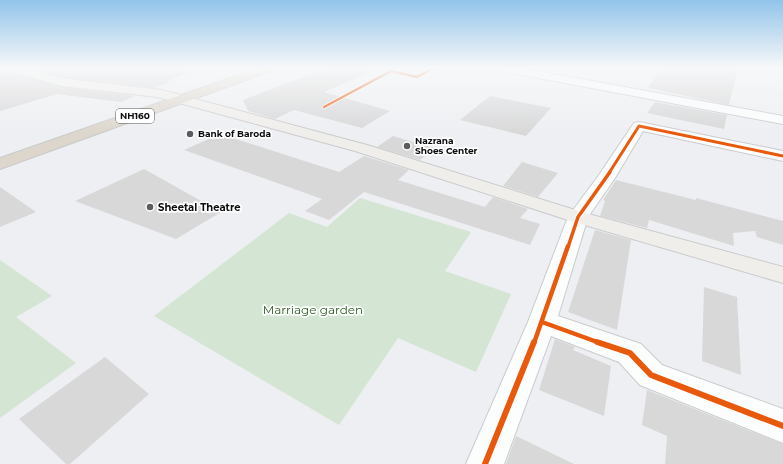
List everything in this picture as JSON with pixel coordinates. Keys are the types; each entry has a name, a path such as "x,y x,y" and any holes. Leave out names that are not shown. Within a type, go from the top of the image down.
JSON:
{"highway":[{"name":"NH160","path":"0,164 196,90"},
{"name":"NH160","path":"0,154 201,90"}],"main road":[{"path":"128,90 158,93 361,148 578,217 783,275"}],"street":[{"path":"616,90 783,120"},
{"path":"484,464 542,322 578,217 606,178 639,126 783,156"},
{"path":"542,322 630,353 651,375 783,426"}],"green space":[{"name":"Marriage garden","path":"360,198 471,232 445,271 511,294 476,372 398,338 339,425 154,316 289,213 327,227"},
{"path":"0,260 52,296 16,317 76,363 0,418"}],"building":[{"path":"0,90 83,90 135,96 121,102 57,94 0,111"},
{"path":"270,90 329,90 324,92 390,111 362,128 294,110 275,119 248,111 243,100"},
{"path":"656,90 733,90 729,105"},
{"path":"490,96 551,108 526,136 460,120"},
{"path":"655,102 727,115 724,129 647,113"},
{"path":"220,134 339,172 364,156 409,170 398,180 485,207 493,197 528,209 520,218 540,224 530,245 364,192 329,220 305,211 322,199 184,150"},
{"name":"Nazrana Shoes Center","path":"393,136 434,148 420,160 377,147"},
{"path":"522,162 558,173 538,197 503,186"},
{"name":"Sheetal Theatre","path":"144,169 221,212 176,239 75,201"},
{"path":"616,180 696,200 696,198 783,221 783,245 757,237 755,231 733,233 734,246 649,220 647,228 600,216 605,201 603,200"},
{"path":"0,187 36,212 0,227"},
{"path":"595,230 631,240 617,330 568,312"},
{"path":"704,287 737,297 741,375 702,361"},
{"path":"555,339 575,347 573,350 611,366 604,416 539,390"},
{"path":"105,357 149,394 70,464 66,464 19,419"},
{"path":"647,390 783,444 783,464 665,464 667,436 642,425"},
{"path":"516,436 574,464 506,464"}],"cycle path":[{"path":"324,107 356,90"},
{"path":"485,464 542,322 578,217 606,178 639,126 783,156"},
{"path":"542,322 630,353 651,375 783,426"}],"place":[{"name":"Bank of Baroda","path":"190,134"},
{"name":"Nazrana Shoes Center","path":"407,146"},
{"name":"Sheetal Theatre","path":"150,207"}]}
